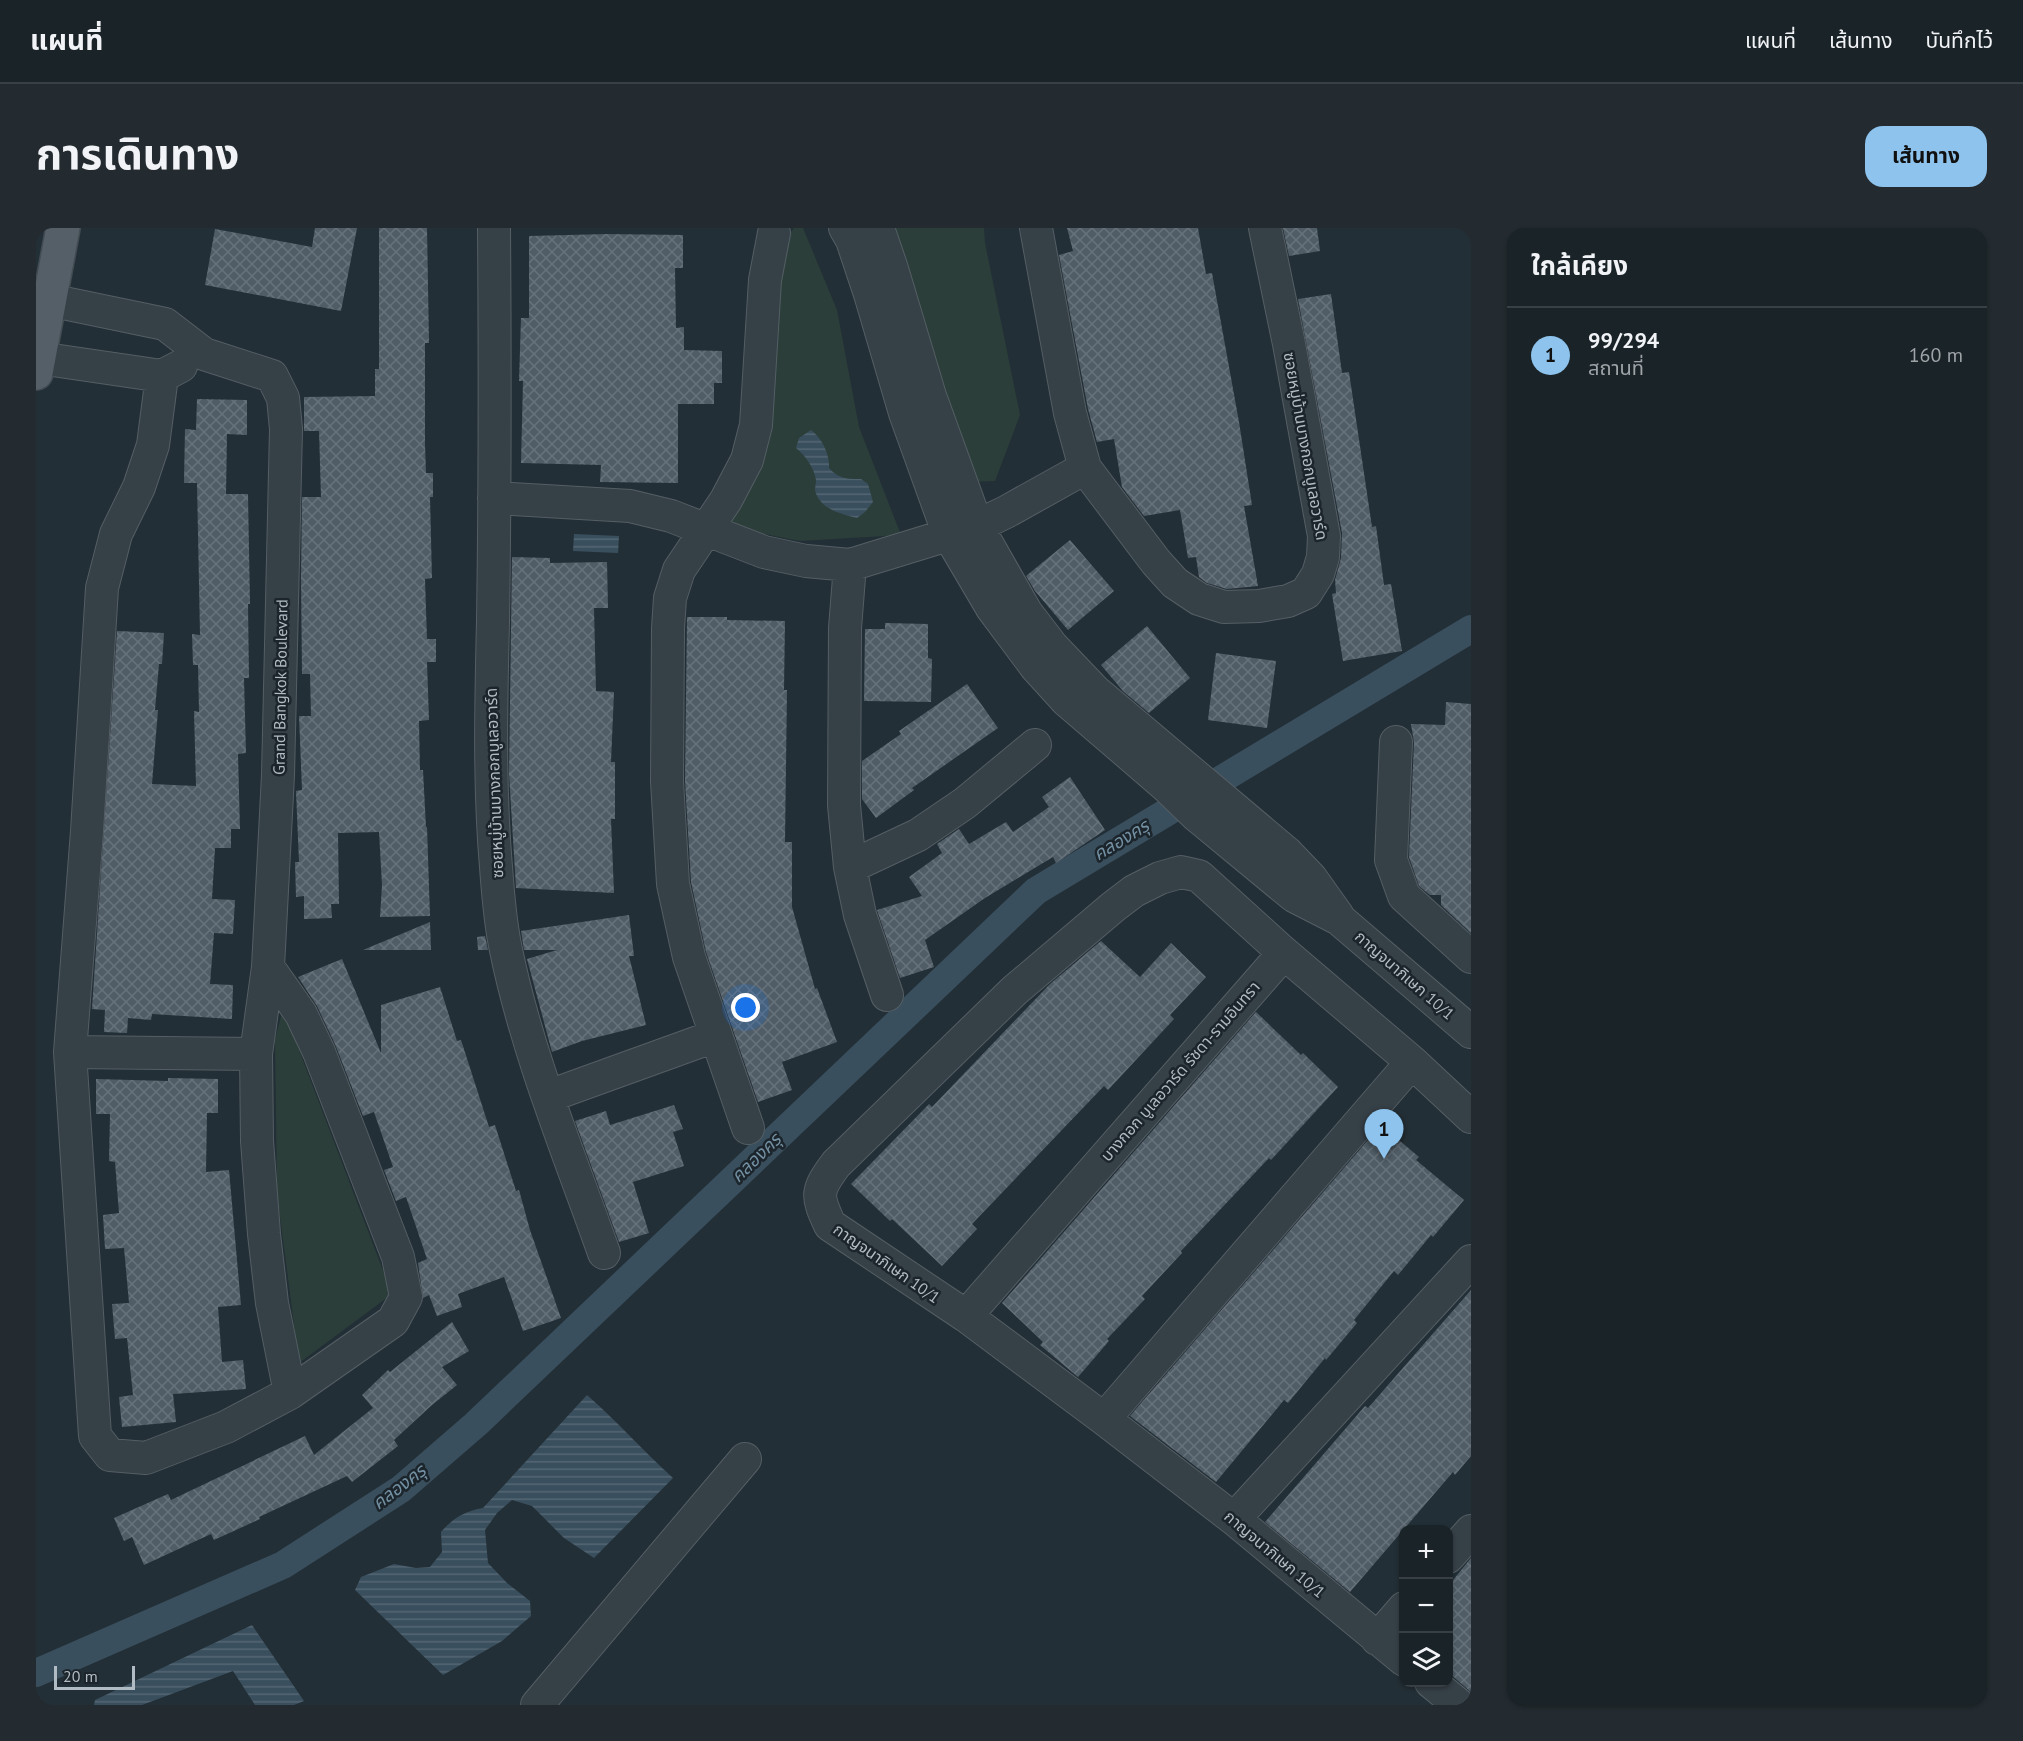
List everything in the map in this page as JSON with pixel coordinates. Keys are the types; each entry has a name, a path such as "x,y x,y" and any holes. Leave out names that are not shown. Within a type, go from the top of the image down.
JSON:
{"main road":[{"path":"37,366 63,228"}],"street":[{"name":"ซอยหมู่บ้านบางกอกบูเลอวาร์ด","path":"494,228 491,721 493,826 498,889 505,948 518,1001 604,1253"},
{"path":"845,228 852,240 870,294 905,413 963,530"},
{"path":"878,228 930,396 963,530"},
{"name":"ซอยหมู่บ้านบางกอกบูเลอวาร์ด","path":"1036,228 1070,413 1085,468 1156,562 1175,583 1199,599 1224,607 1259,606 1288,601 1306,593 1318,574 1323,557 1324,536 1265,228"},
{"path":"748,1128 689,957 673,885 667,781 670,598 679,570 726,500 747,460 756,426 765,280 774,233"},
{"name":"Grand Bangkok Boulevard","path":"49,300 165,324 204,354 272,376 283,398 286,429 281,699 268,967 256,1054 257,1141 264,1234 272,1303 290,1393"},
{"path":"37,366 162,376 204,354"},
{"path":"162,376 153,445 139,486 116,534 102,588 70,1052 95,1436 110,1455 146,1458 226,1427 290,1393 393,1321 406,1297 398,1257 319,1053 301,1014 268,967"},
{"path":"494,498 630,506 671,516 765,552 807,561 850,565 963,530 1006,512 1085,468"},
{"name":"กาญจนาภิเษก 10/1","path":"963,530 1052,646 1174,776 1236,829 1311,878 1339,919 1471,1032"},
{"path":"850,565 845,628 844,806 850,867 860,915 887,995"},
{"path":"1396,742 1391,860 1396,879 1404,896 1471,957"},
{"path":"850,867 918,835 965,803 1035,745"},
{"name":"กาญจนาภิเษก 10/1","path":"1284,953 1199,876 1181,872 1160,878 1134,891 1016,990 836,1164 822,1183 820,1203 830,1225 966,1316 1104,1419 1234,1519 1399,1656"},
{"path":"1284,953 1412,1062 1471,1117"},
{"name":"บางกอก บูเลอวาร์ด รัชดา-รามอินทรา","path":"966,1316 1284,953"},
{"path":"549,1096 715,1036"},
{"path":"70,1052 256,1054"},
{"path":"1104,1419 1412,1062"},
{"path":"1234,1519 1471,1261"},
{"path":"537,1705 745,1459"},
{"path":"1453,1552 1471,1531"},
{"path":"1377,1639 1399,1614"},
{"path":"1436,1687 1459,1705"}],"green space":[{"path":"794,228 803,228 837,310 859,427 901,535 800,541 715,524 755,457 784,240"},
{"path":"886,228 984,228 985,243 1020,415 995,481 968,482"},
{"path":"283,1008 392,1294 299,1363 277,1193 275,1040"}],"water":[{"path":"811,430 819,437 828,458 829,468 833,472 843,478 861,479 868,484 873,502 857,518 832,510 817,496 813,471 806,458 796,448 799,438"},
{"path":"574,534 619,536 618,553 573,551"},
{"path":"587,1395 673,1478 594,1558 564,1538 532,1506 512,1500 497,1513 485,1530 488,1563 507,1583 530,1601 531,1616 502,1641 443,1675 355,1590 361,1577 394,1564 416,1568 430,1567 442,1552 441,1532 460,1516 483,1508"},
{"path":"252,1625 304,1701 294,1705 255,1705 233,1671 142,1705 94,1705 95,1700"}],"building":[{"path":"315,228 357,228 341,311 205,285 215,229 312,247"},
{"path":"379,228 427,228 429,343 425,343 425,444 426,473 433,473 433,497 430,497 432,578 425,579 427,639 436,639 436,662 427,662 429,720 419,721 420,770 423,770 427,827 430,916 380,917 382,885 379,832 338,833 339,904 331,904 332,918 304,919 304,896 296,897 295,862 299,862 296,791 302,790 299,716 311,716 310,674 302,674 302,497 321,497 319,431 304,431 304,397 375,396 375,369 379,369"},
{"path":"1067,228 1198,228 1206,274 1212,273 1239,422 1252,505 1244,506 1258,586 1227,589 1207,583 1199,577 1196,557 1188,558 1180,510 1144,516 1122,487 1114,439 1097,442 1088,409 1059,255 1073,251"},
{"path":"1283,228 1317,228 1320,251 1289,256"},
{"path":"683,235 683,268 675,268 676,328 684,327 684,350 722,351 722,383 714,383 714,404 678,404 678,483 600,482 601,465 521,463 523,381 519,381 521,318 529,318 529,236"},
{"path":"1331,294 1342,373 1349,372 1372,527 1376,526 1384,585 1391,584 1402,651 1343,661 1332,594 1336,593 1335,580 1341,558 1342,533 1298,299"},
{"path":"197,399 247,400 247,435 227,434 226,494 248,494 250,604 248,604 249,678 244,678 246,753 238,754 240,829 231,829 231,848 215,848 212,899 235,900 233,934 214,933 210,984 233,985 232,1019 152,1014 151,1020 128,1018 127,1033 104,1032 105,1010 92,1009 117,631 164,633 155,710 158,710 152,784 196,786 194,711 199,712 198,665 193,665 192,634 200,635 197,483 184,483 185,429 196,430"},
{"path":"1070,540 1114,591 1068,630 1035,591 1026,576"},
{"path":"512,557 550,558 550,563 607,562 608,608 594,608 596,691 614,692 611,762 615,762 615,819 611,819 614,893 516,888 509,774"},
{"path":"687,617 785,621 784,690 787,690 785,842 792,842 792,907 815,989 817,988 837,1042 782,1062 792,1090 758,1102 706,952 691,882 685,781"},
{"path":"885,623 928,624 928,658 932,659 931,702 864,701 865,629 885,629"},
{"path":"1147,626 1190,678 1149,713 1123,691 1101,665"},
{"path":"1216,653 1276,661 1267,728 1208,720"},
{"path":"967,684 998,728 912,788 914,790 876,818 862,799 862,761 901,734 899,731"},
{"path":"1446,702 1471,704 1471,933 1441,905 1441,895 1430,895 1419,886 1409,857 1414,743 1411,724 1445,725"},
{"path":"1070,777 1105,830 1056,863 1053,857 985,898 925,940 934,967 900,978 877,910 922,896 909,877 942,853 937,844 959,829 969,844 1006,822 1013,832 1049,807 1042,797"},
{"path":"629,915 634,956 629,956 646,1025 582,1041 552,1052 527,959 557,950 524,950 521,931"},
{"path":"430,922 431,950 363,950"},
{"path":"485,936 488,950 478,950 477,937"},
{"path":"1101,941 1140,977 1171,943 1206,977 1170,1015 1174,1019 1108,1090 1104,1086 972,1224 977,1229 942,1266 851,1184 929,1104 932,1107 1050,984"},
{"path":"342,959 381,1053 381,1005 440,987 457,1041 461,1040 489,1127 495,1125 516,1191 519,1190 530,1230 561,1318 523,1331 504,1277 458,1294 462,1307 437,1316 429,1295 423,1298 418,1263 427,1259 406,1197 396,1201 384,1170 393,1167 374,1112 363,1116 335,1044 317,1006 298,977"},
{"path":"1256,1012 1338,1087 1271,1160 1269,1158 1181,1251 1182,1253 1142,1296 1145,1299 1107,1339 1109,1341 1078,1377 1040,1345 1043,1342 1002,1303"},
{"path":"168,1078 218,1079 218,1113 207,1113 206,1172 229,1170 241,1305 218,1307 222,1362 243,1360 246,1389 173,1394 176,1422 122,1427 119,1397 133,1395 127,1338 115,1339 112,1304 129,1303 124,1248 105,1249 103,1215 119,1213 115,1162 109,1161 110,1114 96,1114 96,1079 168,1081"},
{"path":"674,1105 683,1129 673,1132 684,1166 633,1182 649,1233 619,1242 575,1121 606,1111 610,1125"},
{"path":"1381,1125 1419,1157 1416,1160 1464,1200 1398,1275 1394,1271 1354,1320 1357,1323 1326,1360 1325,1358 1288,1403 1284,1400 1216,1482 1130,1416"},
{"path":"1471,1290 1471,1456 1455,1475 1453,1472 1408,1525 1399,1525 1399,1535 1350,1592 1265,1522 1365,1406 1368,1408"},
{"path":"452,1322 469,1351 442,1367 457,1385 394,1440 398,1446 352,1482 347,1476 214,1540 211,1534 144,1565 132,1537 124,1541 114,1518 168,1494 171,1500 305,1436 314,1455 373,1408 362,1395 388,1370 390,1372"},
{"path":"1471,1558 1471,1692 1453,1676 1453,1580"}],"waterway":[{"name":"คลองครุ","path":"36,1673 283,1565 401,1489 476,1424 1036,891 1471,629"}],"place":[{"name":"99/294","path":"1384,1159"}]}
